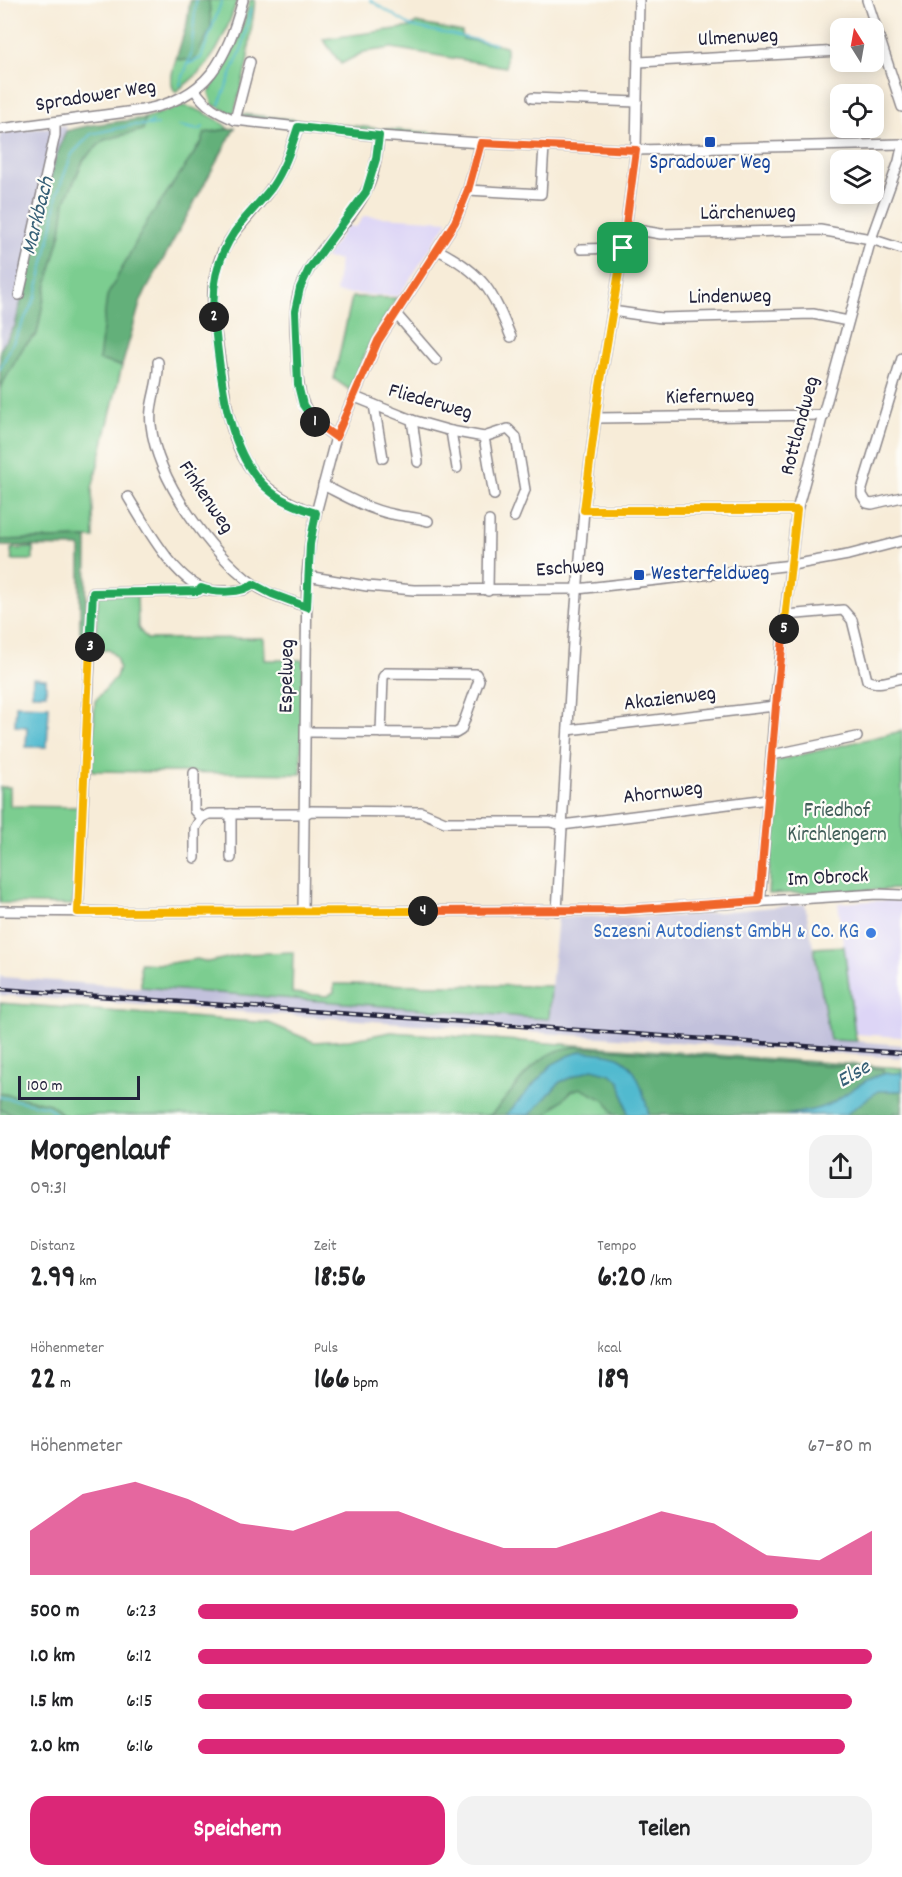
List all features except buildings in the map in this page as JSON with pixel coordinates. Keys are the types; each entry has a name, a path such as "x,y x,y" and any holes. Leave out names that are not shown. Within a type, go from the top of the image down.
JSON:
{"street":[{"path":"243,0 228,45 220,61 195,90 202,100 216,112 235,120 379,136 636,150 902,146"},
{"path":"557,911 584,510 636,150 639,0"},
{"path":"867,0 873,18"},
{"path":"884,48 902,108"},
{"name":"Ulmenweg","path":"639,62 830,52"},
{"path":"235,120 250,62"},
{"name":"Spradower Weg","path":"0,129 157,107 172,103 195,90"},
{"path":"532,98 636,102"},
{"path":"19,295 55,135 55,122"},
{"path":"298,127 287,161 272,186 227,242 218,263 212,298 225,396 230,424 237,444 246,462 269,491 296,507 316,513"},
{"path":"336,437 317,425 303,405 297,370 295,311 300,288 309,269 366,192 376,159 379,136"},
{"name":"Espelweg","path":"303,911 307,576 316,513 336,437 378,341 455,222 468,190 481,143"},
{"path":"468,190 541,194 543,146"},
{"name":"Rottlandweg","path":"759,901 776,706 797,510 871,239 899,161 902,146"},
{"name":"Lärchenweg","path":"626,228 661,234 820,230 871,239 902,249"},
{"path":"581,249 623,248"},
{"path":"438,250 461,262 478,276 496,301 512,337"},
{"name":"Lindenweg","path":"612,312 661,318 813,314 848,321"},
{"path":"396,314 436,360"},
{"path":"902,358 862,489 862,495 867,503 872,504 902,497"},
{"name":"Finkenweg","path":"158,362 159,376 153,395 150,421 154,446 172,490 225,558 253,584 307,607"},
{"name":"Fliederweg","path":"355,397 412,420 451,431 484,437 508,429 516,437 525,490 514,517"},
{"path":"374,405 383,458"},
{"name":"Kiefernweg","path":"596,417 824,415"},
{"path":"412,420 418,462"},
{"path":"451,431 457,468"},
{"path":"484,437 494,495"},
{"path":"323,485 365,506 393,515 414,516 428,521"},
{"path":"128,497 148,531 188,579 210,591 244,590 253,584"},
{"path":"584,510 797,510"},
{"path":"488,591 489,520"},
{"name":"Eschweg","path":"307,576 367,586 414,590 577,589 792,565 848,555 902,541"},
{"path":"78,912 93,593 199,591 201,588"},
{"path":"786,615 843,610 852,620 867,680 873,683 902,678"},
{"path":"306,732 381,733 456,733 461,730 479,680 476,674 386,673 383,677 381,733"},
{"name":"Akazienweg","path":"568,730 776,706"},
{"path":"772,755 857,737"},
{"path":"194,773 194,810 201,818 195,828 195,858"},
{"name":"Ahornweg","path":"201,818 209,814 305,814 310,811 421,812 445,822 550,822 562,825 768,800"},
{"path":"231,814 231,858"},
{"name":"Im Obrock","path":"0,911 557,911 678,908 877,894 902,895"}],"shaded area":[{"path":"66,125 55,160 15,326 0,350 0,133"},
{"path":"364,216 448,221 399,296 336,293 340,260 325,258 347,226 356,227"},
{"path":"902,901 902,1037 855,1034 838,903"},
{"path":"805,904 830,1039 902,1045 902,1058 0,995 0,974 2,977 548,1019 558,917 679,916"}],"green space":[{"path":"190,0 209,0 211,28 194,61 176,59 187,23"},
{"path":"209,0 237,0 215,52 199,73 175,92 171,80 176,59 194,61 211,28"},
{"path":"250,0 255,0 247,64 234,114 213,105 209,93 237,43"},
{"path":"416,23 462,32 463,39 506,46 506,67 392,48 364,52 341,64 323,39 411,27"},
{"path":"182,106 207,114 228,129 205,133 202,142 197,147 99,360 122,366 92,489 94,538 0,540 0,388 24,346 37,334 45,292 61,232 65,201 84,159 104,140 143,130 145,118"},
{"path":"242,114 461,135 461,138 382,133 241,116"},
{"path":"145,118 143,130 104,140 84,159 65,201 61,232 45,292 37,334 24,346 0,388 0,350 15,326 55,160 66,131 91,125"},
{"path":"235,128 141,300 122,366 99,360 107,296 148,220 202,142 205,133"},
{"path":"352,297 397,298 371,340 350,390 334,379"},
{"path":"87,538 86,633 80,632 80,547 0,546 0,540"},
{"path":"33,548 33,560 12,560 11,549"},
{"path":"137,594 138,628 147,639 264,638 265,660 303,660 301,774 93,771 91,766 95,701 116,677 119,667 116,657 109,650 95,651 98,595"},
{"name":"Friedhof Kirchlengern","path":"902,731 902,889 768,894 775,761"},
{"path":"0,787 10,787 10,806 79,807 75,894 72,905 0,903"},
{"path":"844,946 857,1041 830,1040 814,948"},
{"path":"293,952 292,993 327,996 334,992 334,984 551,986 549,1019 141,987 140,963 164,964 197,959 208,962 246,954"},
{"path":"0,1003 269,1023 314,1042 349,1040 391,1032 902,1068 902,1115 0,1115"},
{"path":"575,1047 883,1069 886,1090 902,1091 902,1113 895,1112 891,1115 614,1115 606,1101 580,1088 572,1091 546,1115 490,1115 537,1063 559,1050"},
{"path":"0,1093 50,1104 63,1115 15,1115 0,1109"}],"water":[{"path":"33,678 46,679 46,694 32,694"},
{"path":"16,705 49,706 47,747 26,747 27,727 15,726"},
{"path":"582,1051 611,1055 629,1065 639,1081 649,1115 628,1115 620,1082 611,1074 592,1069 560,1082 530,1115 506,1115 551,1065"},
{"path":"887,1073 902,1073 902,1091 878,1091 845,1115 787,1115 828,1105 865,1081"}],"waterway":[{"name":"Markbach","path":"180,85 191,55 196,0"},
{"path":"186,65 201,58 222,0"},
{"path":"370,0 411,26 496,44"},
{"path":"219,105 243,45 251,7"},
{"name":"Markbach","path":"0,369 36,296 53,224 57,194 72,154 91,134 133,125 147,125 153,121"},
{"name":"Markbach","path":"149,125 158,125"},
{"path":"179,126 199,130 203,127"},
{"name":"Markbach","path":"0,1097 48,1107 57,1115"}],"railway":[{"path":"0,989 902,1053"}],"place":[{"name":"Spradower Weg","path":"710,142"},
{"name":"Westerfeldweg","path":"639,575"},
{"name":"Sczesni Autodienst GmbH & Co. KG","path":"871,933"}],"route":[{"path":"298,127 379,136 371,181 366,192 309,269 300,288 295,311 298,385 303,405 317,425 336,437 378,341 455,222 468,190 481,143 636,150 623,248 599,392 584,510 797,510 776,706 759,901 624,910 78,912 93,593 199,591 201,588 210,591 244,590 253,584 307,607 310,544 316,513 296,507 269,491 246,462 237,444 230,424 225,396 212,298 218,263 227,242 272,186 287,161 298,127"}],"water label":[{"name":"Else","path":"854,1075"}]}
